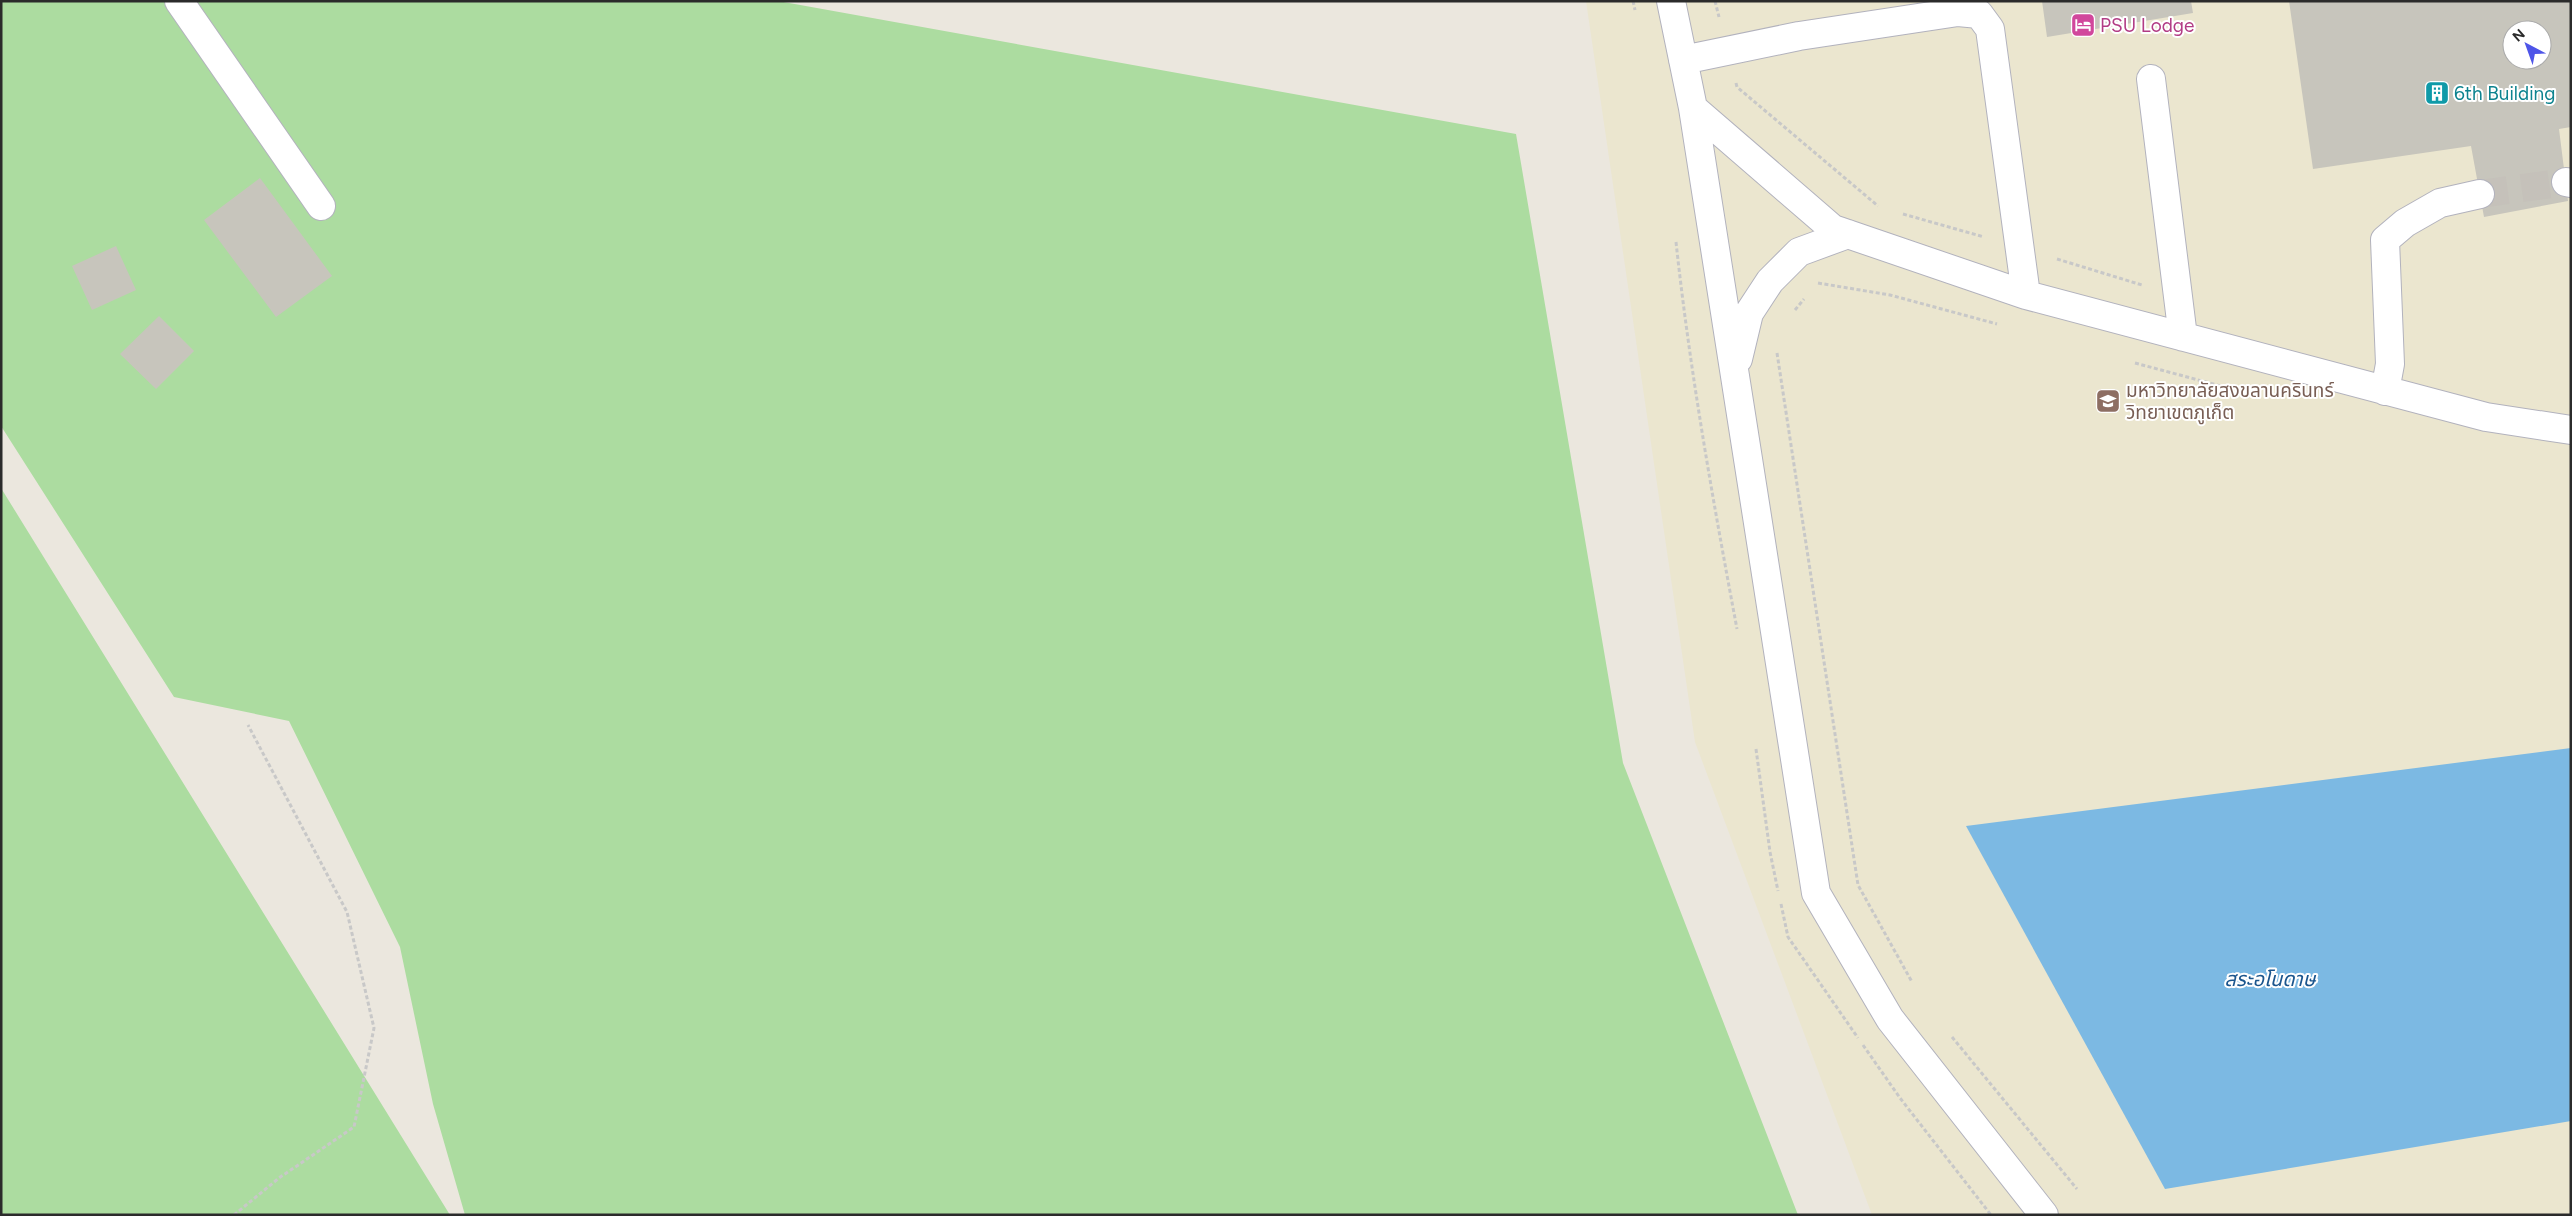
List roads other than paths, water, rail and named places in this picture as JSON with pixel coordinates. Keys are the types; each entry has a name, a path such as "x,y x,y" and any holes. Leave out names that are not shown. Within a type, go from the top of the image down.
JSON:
{"street":[{"path":"179,1 321,206"},
{"path":"1671,1 1694,108 1816,893 1890,1018 2044,1215"},
{"path":"1683,60 1727,49 1799,36 1958,12 1979,14 1990,28 2026,295"},
{"path":"2151,79 2180,296 2183,337"},
{"path":"1694,108 1833,228 1848,234 2026,295 2385,392 2486,417 2570,432"},
{"path":"2385,392 2390,364 2385,240 2405,223 2440,203 2480,194"},
{"path":"1735,372 1749,313 1770,281 1799,252 1848,234"}],"water":[{"name":"สระอโนดาษ","path":"2571,748 2571,1121 2165,1189 1966,826"}],"tunnel":[{"path":"2480,194 2566,182"}],"place":[{"name":"PSU Lodge","path":"2083,25"},
{"name":"6th Building","path":"2437,93"},
{"name":"มหาวิทยาลัยสงขลานครินทร์ วิทยาเขตภูเก็ต","path":"2108,401"}]}
